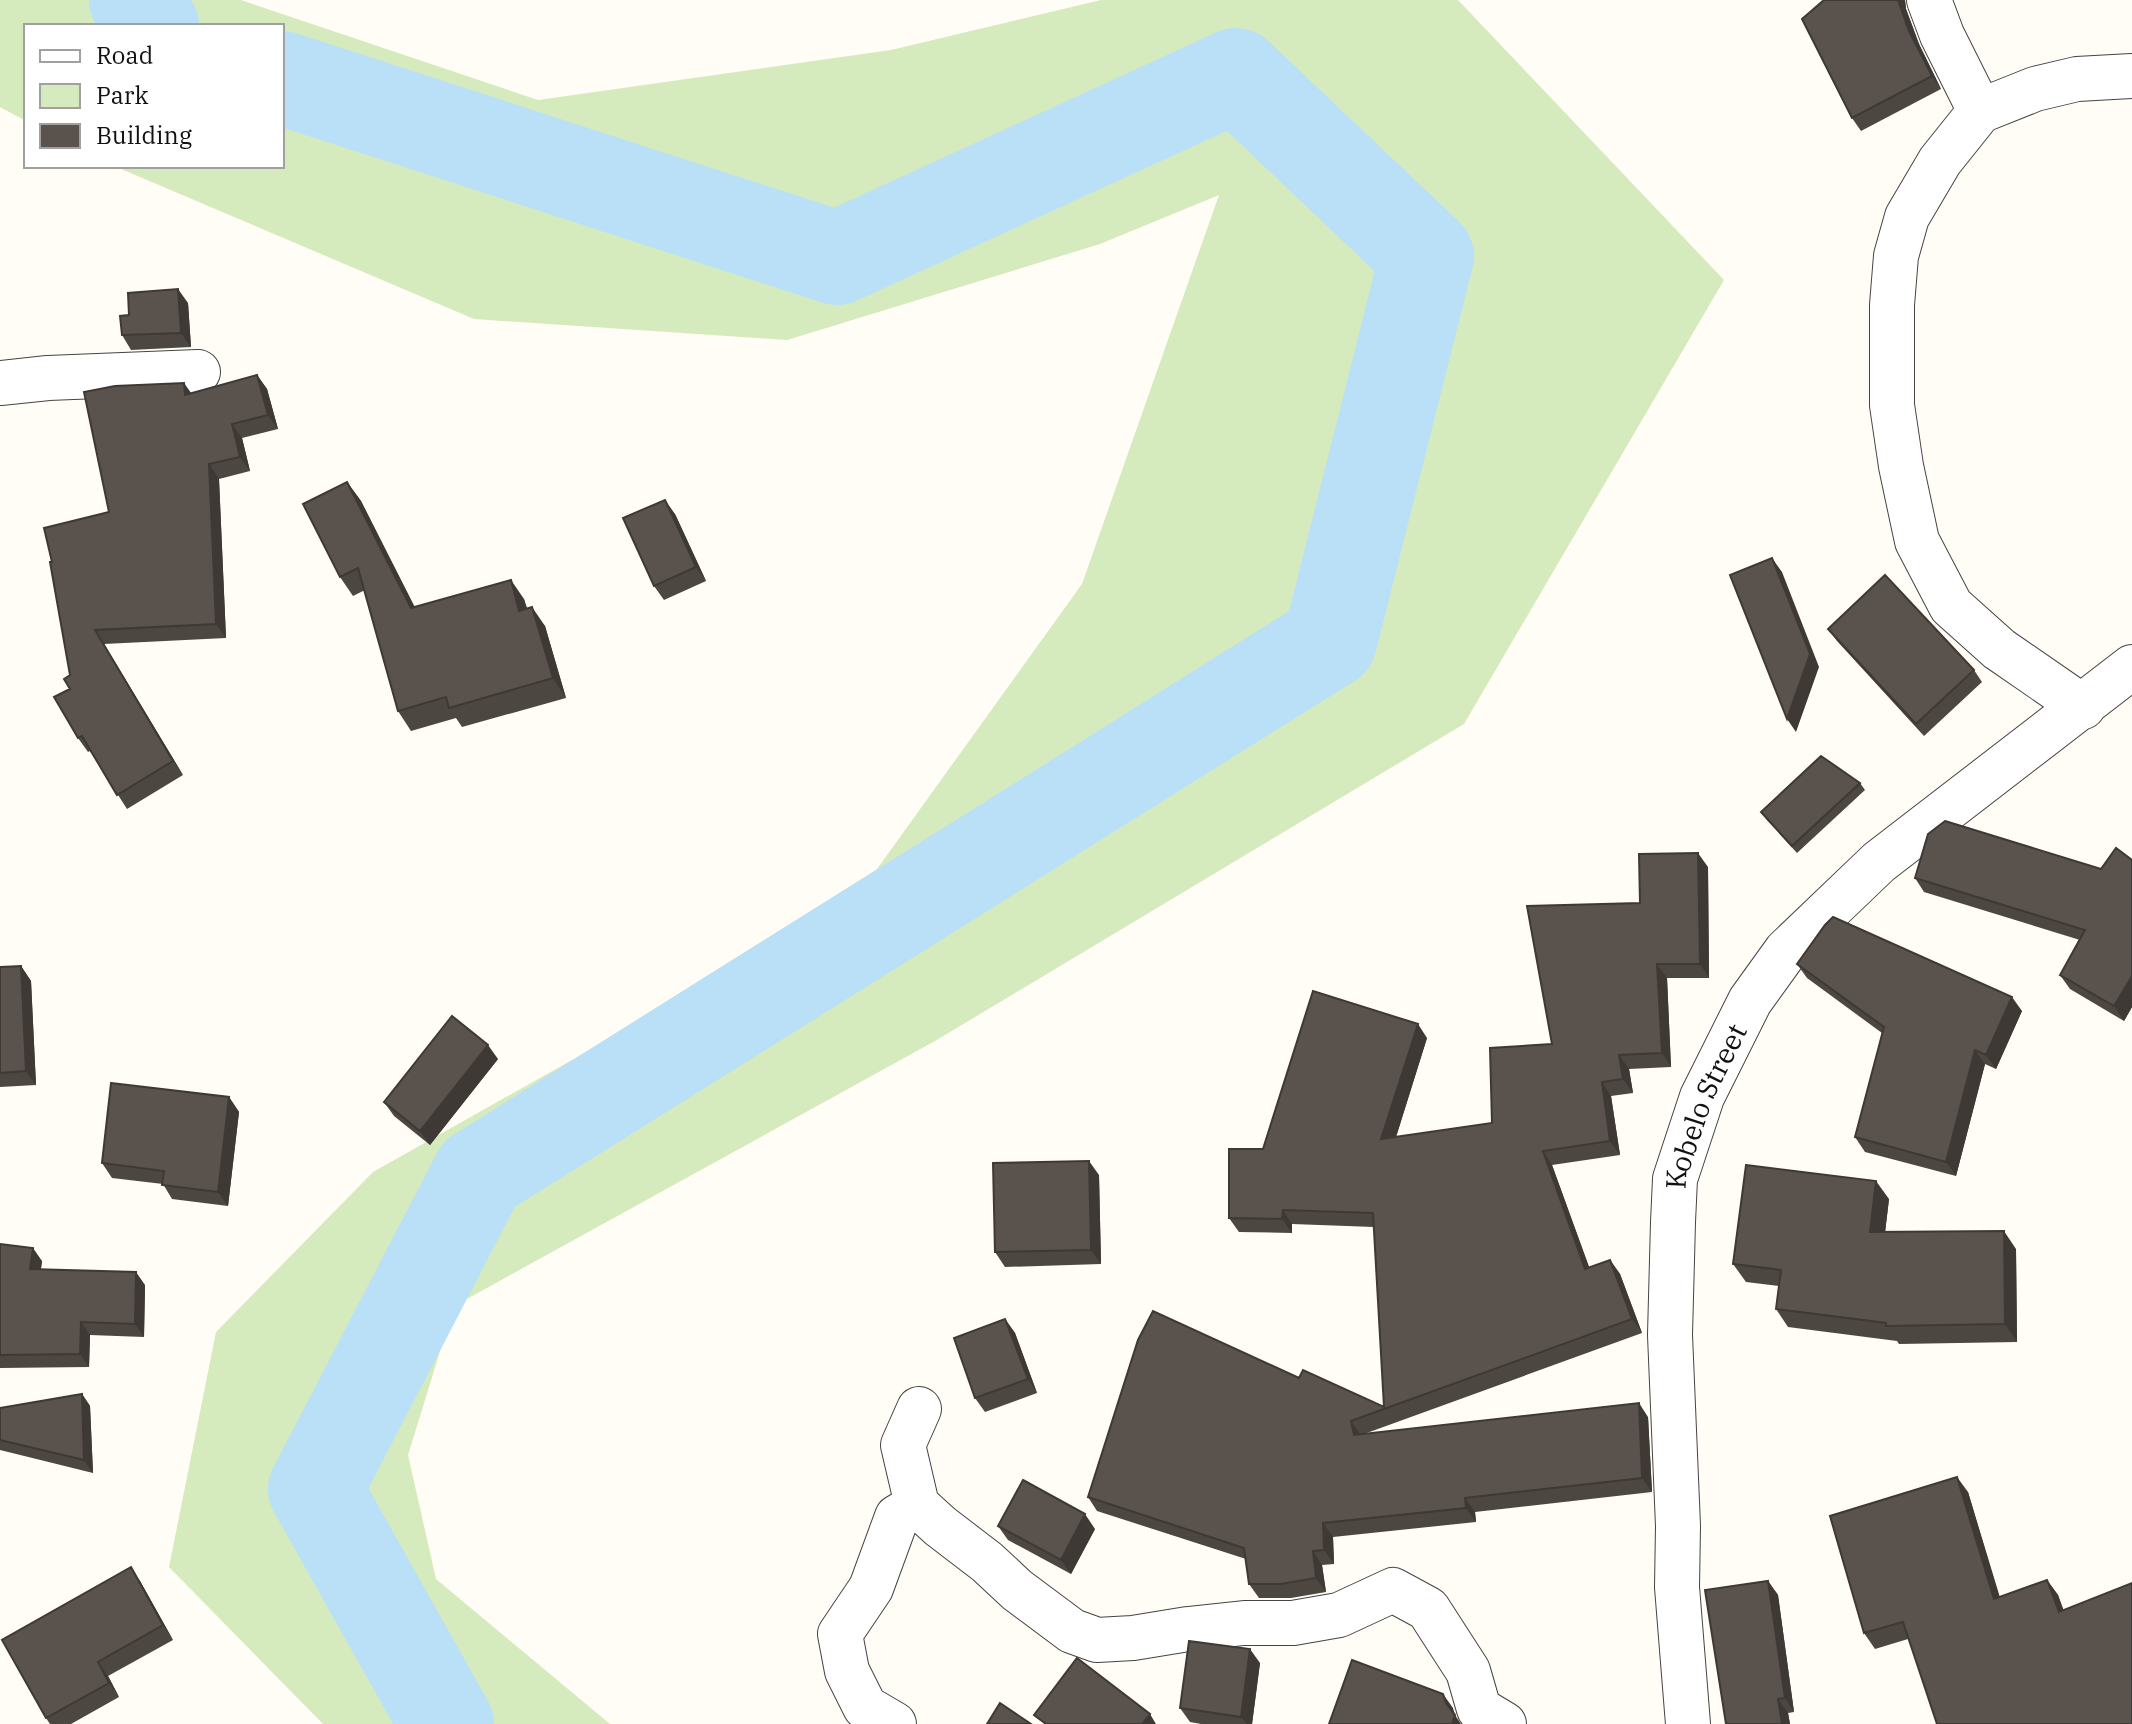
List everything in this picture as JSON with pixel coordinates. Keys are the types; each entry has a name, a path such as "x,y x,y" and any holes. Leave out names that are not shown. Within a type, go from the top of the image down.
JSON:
{"street":[{"path":"1929,0 1942,35 1980,111"},
{"path":"2083,707 1999,649 1951,606 1917,541 1892,405 1892,305 1896,256 1907,217 1940,161 1980,111 2035,89 2077,79 2132,76"},
{"path":"0,383 198,372"},
{"name":"Kobelo Street","path":"1688,1724 1677,1587 1678,1526 1670,1335 1675,1179 1702,1097 1750,1001 1786,951 1879,862 2132,667"},
{"path":"919,1409 903,1445 917,1505 1017,1590 1072,1631 1097,1640 1244,1623 1293,1623 1339,1615 1393,1590 1428,1609 1468,1671 1479,1709 1504,1724"},
{"path":"894,1724 865,1707 847,1671 840,1634 871,1588 897,1517 917,1505"}],"green space":[{"path":"0,0 241,0 538,100 891,50 1101,0 1458,0 1724,280 1464,724 935,1041 454,1306 408,1455 436,1579 610,1724 323,1724 169,1567 216,1332 373,1172 854,901 1082,584 1219,195 1100,244 787,340 474,319 119,168 284,168 284,24 24,24 24,120 0,107"}],"building":[{"path":"1824,0 1898,0 1909,31 1932,76 1852,118 1802,19"},
{"path":"178,289 181,333 122,335 120,316 129,315 128,293"},
{"path":"257,375 268,415 232,424 240,457 209,464 216,624 95,630 173,761 117,795 82,736 78,738 54,697 70,689 64,679 70,675 44,528 109,512 84,392 115,386 184,383 185,395"},
{"path":"347,482 411,608 511,580 519,611 532,607 553,678 449,708 446,697 398,711 358,568 340,577 303,504"},
{"path":"665,500 696,567 654,586 623,518"},
{"path":"1772,558 1810,654 1787,719 1730,575"},
{"path":"1885,575 1974,670 1916,724 1828,629"},
{"path":"1821,756 1860,783 1792,846 1761,812"},
{"path":"1945,821 2101,869 2116,848 2132,860 2132,976 2114,1006 2060,975 2085,930 1915,878 1928,834"},
{"path":"1698,853 1700,964 1657,964 1662,1053 1619,1055 1623,1079 1602,1082 1610,1141 1543,1151 1585,1269 1610,1260 1632,1319 1351,1421 1354,1435 1639,1403 1642,1478 1465,1498 1466,1508 1323,1523 1324,1550 1313,1551 1316,1578 1281,1584 1249,1584 1244,1548 1088,1497 1138,1340 1153,1311 1299,1378 1303,1370 1384,1407 1373,1213 1283,1210 1282,1219 1229,1218 1229,1149 1263,1149 1313,991 1418,1024 1381,1139 1492,1123 1490,1048 1552,1044 1527,906 1640,903 1639,854"},
{"path":"1833,917 2012,997 1986,1055 1975,1050 1946,1162 1855,1137 1884,1027 1797,964"},
{"path":"21,966 26,1071 0,1073 0,967"},
{"path":"452,1016 488,1045 420,1131 384,1102"},
{"path":"111,1083 229,1097 218,1192 162,1185 164,1171 102,1163"},
{"path":"1089,1161 1091,1250 995,1252 993,1163"},
{"path":"1746,1165 1876,1181 1870,1232 2004,1231 2005,1324 1886,1326 1886,1323 1776,1309 1781,1270 1733,1264"},
{"path":"0,1244 33,1248 30,1269 136,1272 135,1324 81,1322 80,1354 0,1355"},
{"path":"1005,1319 1028,1379 975,1398 954,1338"},
{"path":"82,1394 84,1460 0,1440 0,1408"},
{"path":"1957,1477 1994,1599 2047,1580 2059,1612 2132,1583 2132,1724 1937,1724 1903,1622 1864,1633 1830,1516"},
{"path":"1023,1480 1085,1514 1061,1560 998,1526"},
{"path":"131,1567 163,1625 98,1662 109,1683 46,1718 2,1640"},
{"path":"1768,1581 1785,1698 1778,1699 1782,1724 1726,1724 1705,1590"},
{"path":"1189,1641 1250,1649 1241,1717 1180,1708"},
{"path":"1077,1658 1150,1714 1142,1724 1046,1724 1034,1715"},
{"path":"1352,1660 1443,1694 1455,1715 1452,1724 1329,1724"},
{"path":"1000,1703 1031,1724 987,1724"}],"waterway":[{"path":"136,0 151,24"},
{"path":"284,79 837,258 1236,75 1427,256 1330,641 479,1174 315,1489 447,1724"}]}
